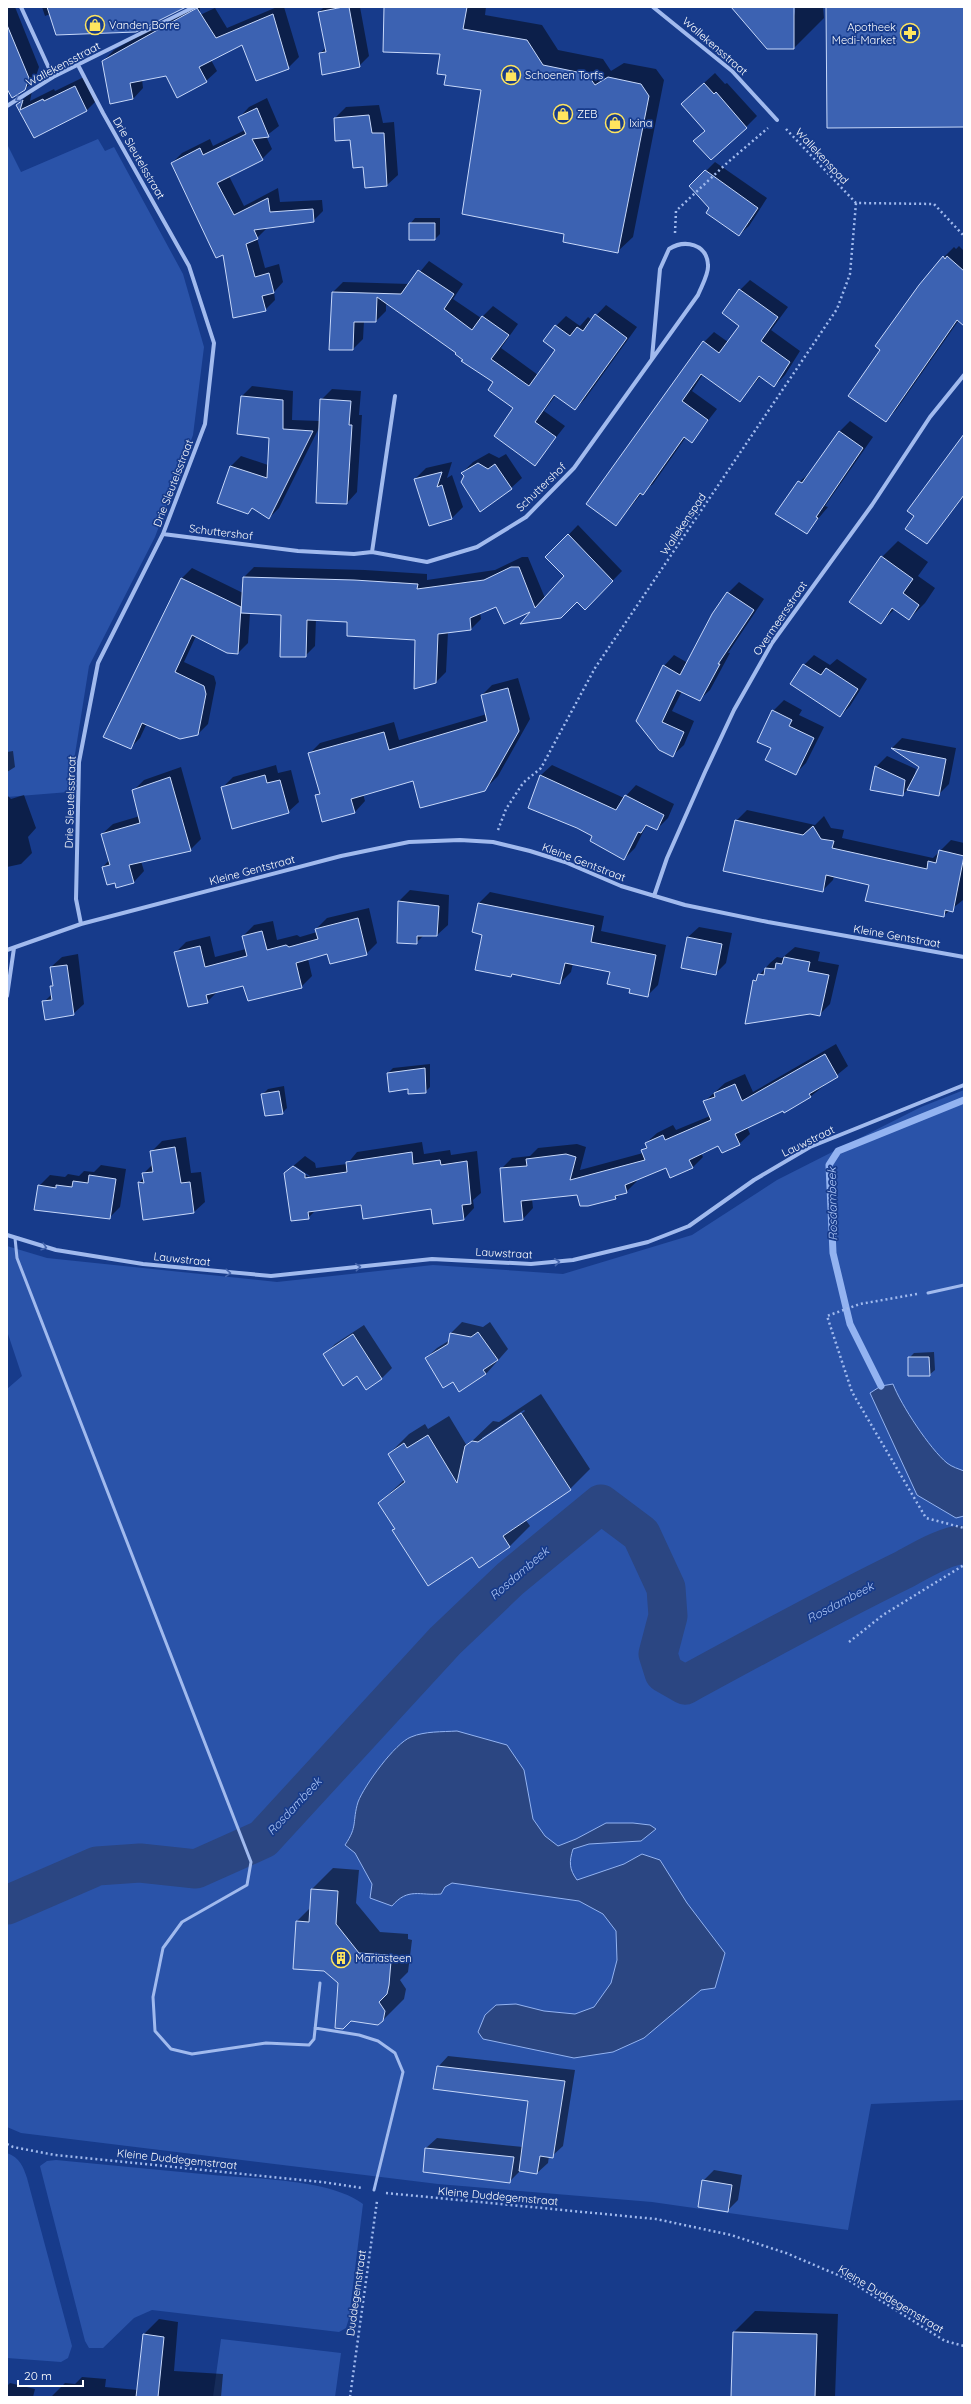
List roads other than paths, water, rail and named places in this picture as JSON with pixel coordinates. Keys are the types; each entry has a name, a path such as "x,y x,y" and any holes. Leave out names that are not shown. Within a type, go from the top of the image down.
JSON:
{"street":[{"path":"20,7 53,77"},
{"name":"Wallekensstraat","path":"7,106 53,77 194,7"},
{"name":"Wallekensstraat","path":"653,7 732,71 777,120"},
{"name":"Drie Sleutelsstraat","path":"78,65 103,114 189,266 214,343 205,424 163,534 98,663 79,762 76,899 81,924"},
{"name":"Schuttershof","path":"163,534 298,551 354,554 372,552 426,562 477,547 526,516 574,468 698,295 708,267 706,255 696,245 682,243 675,245 669,249 660,269 652,358"},
{"name":"Overmeersstraat","path":"654,896 667,858 705,772 734,710 772,643 872,505 930,417 964,375"},
{"path":"372,552 395,396"},
{"name":"Kleine Gentstraat","path":"7,950 81,924 333,858 409,842 460,840 492,842 530,850 565,862 621,886 685,905 768,922 964,957"},
{"path":"7,996 14,948"},
{"name":"Lauwstraat","path":"7,1235 56,1250 143,1264 271,1276 432,1259 531,1264 573,1260 648,1242 689,1226 754,1180 810,1147 964,1085"}],"lane":[{"path":"15,1238 17,1258 251,1862 247,1885 182,1922 163,1948 153,1996 155,2031 171,2049 192,2054 266,2043 309,2045 314,2039 316,2028 320,1983"},
{"path":"928,1293 964,1285"},
{"path":"316,2028 359,2035 378,2041 395,2053 403,2072 374,2190"}],"waterway":[{"name":"Rosdambeek","path":"881,1386 850,1324 833,1253 829,1165 838,1151 964,1100"},
{"name":"Rosdambeek","path":"7,1905 97,1866 140,1863 196,1869 263,1839 445,1641 510,1579 601,1504 641,1534 666,1588 668,1616 658,1654 664,1673 685,1685 820,1612 933,1554 949,1547 964,1545"}],"place":[{"name":"Vanden Borre","path":"95,25"},
{"name":"Apotheek Medi-Market","path":"910,33"},
{"name":"Schoenen Torfs","path":"511,75"},
{"name":"ZEB","path":"563,114"},
{"name":"Ixina","path":"615,123"},
{"name":"Mariasteen","path":"341,1958"}]}
